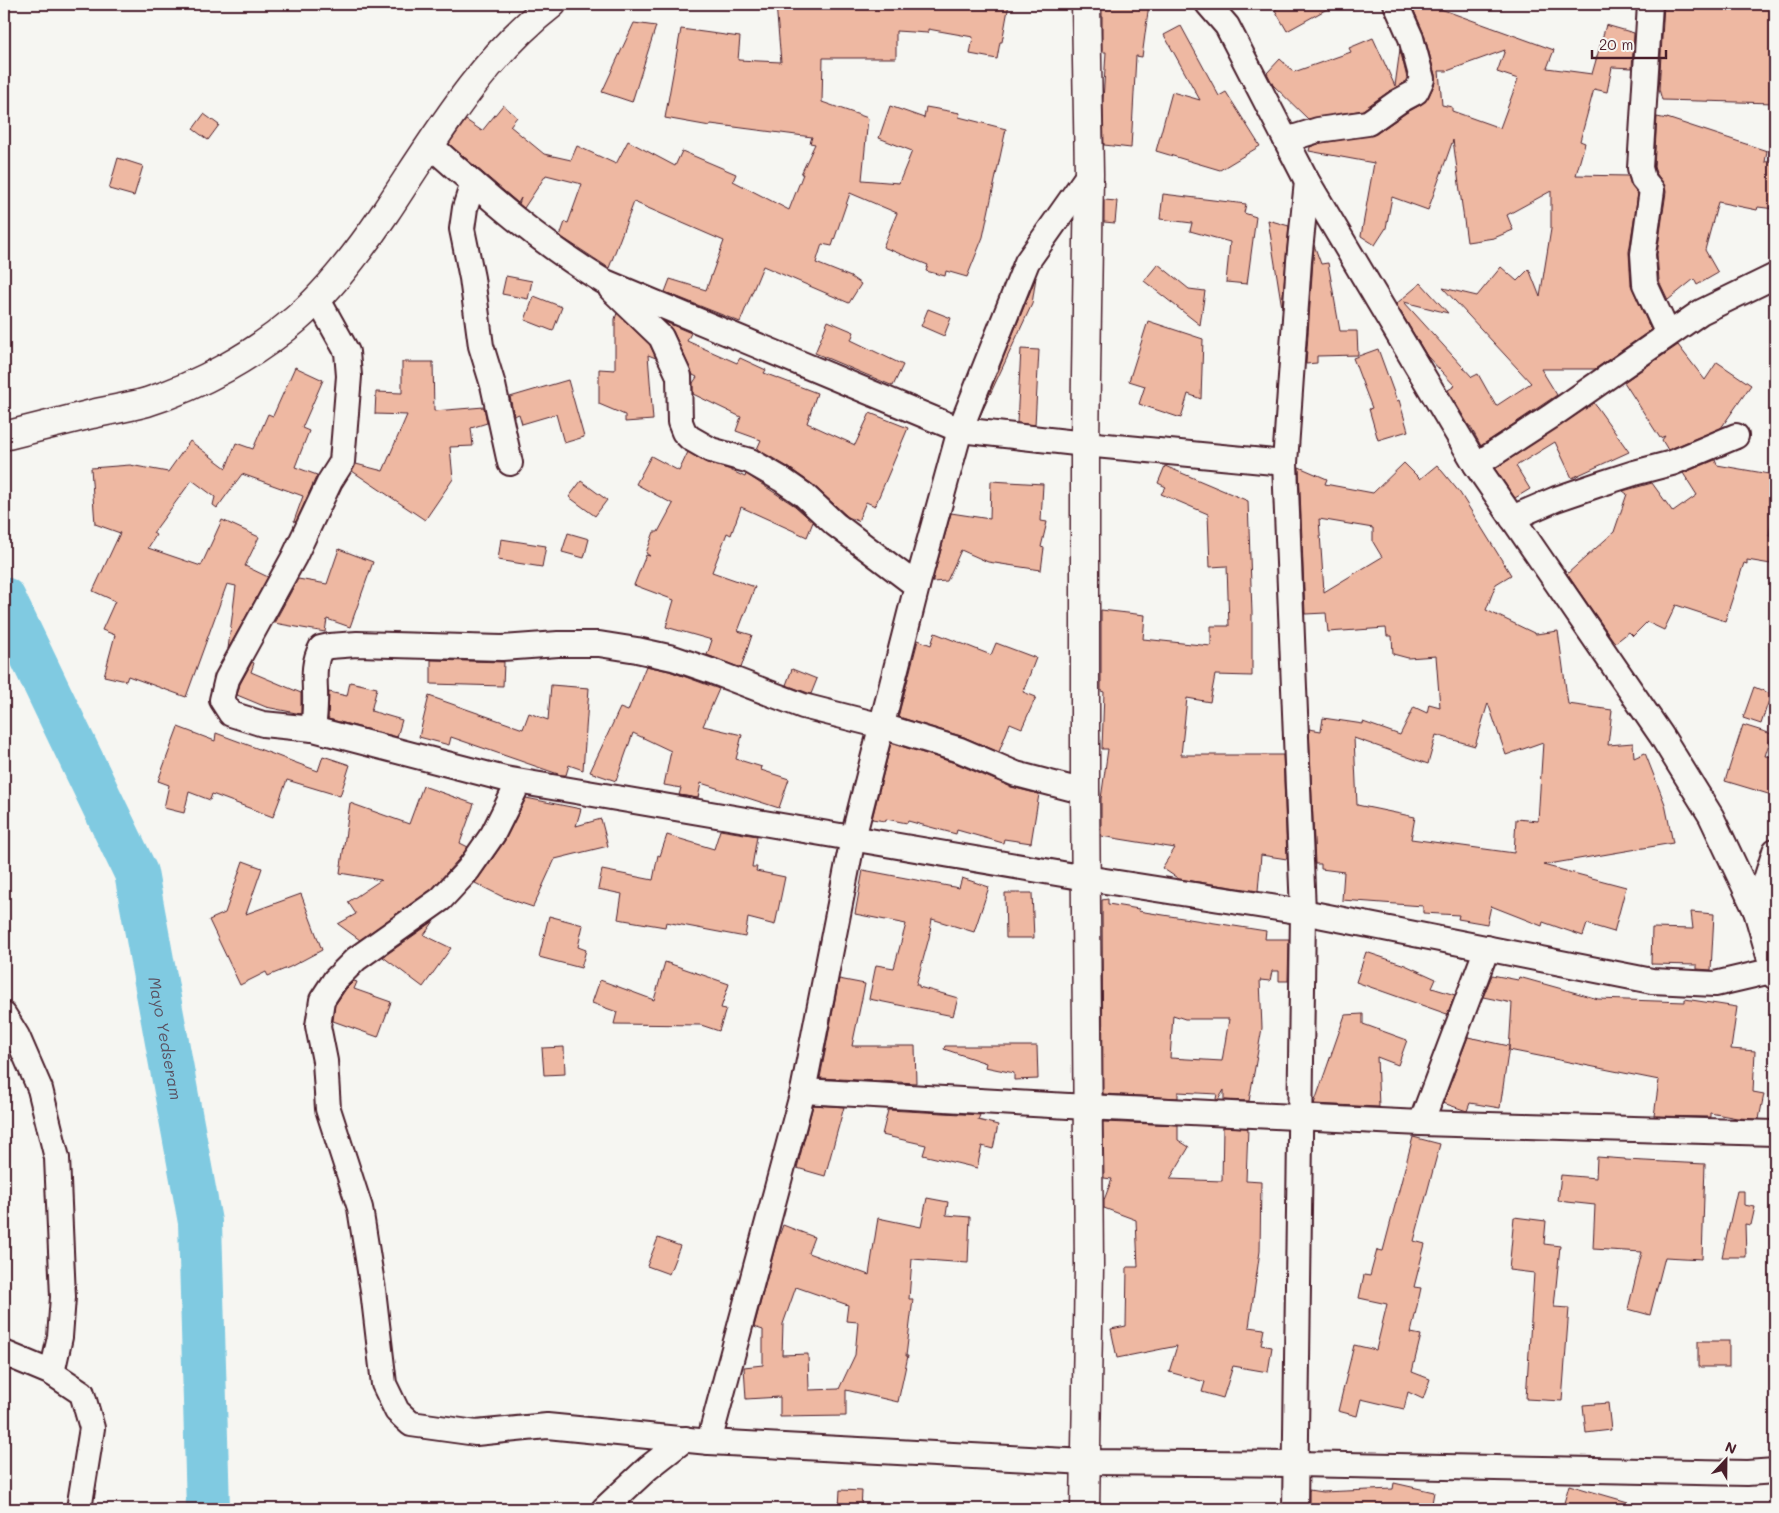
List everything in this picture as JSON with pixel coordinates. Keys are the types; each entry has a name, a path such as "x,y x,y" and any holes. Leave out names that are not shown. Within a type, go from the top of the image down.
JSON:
{"street":[{"path":"4,436 146,402 198,382 258,348 295,320 317,298 357,251 379,222 464,96 495,57 530,21 552,4"},
{"path":"1085,1509 1089,1266 1085,792 1085,444 1089,174 1086,4"},
{"path":"317,298 347,352 349,376 342,462 330,481 294,557 227,679 222,700 232,714 263,724 313,729 519,782 1086,878 1303,912 1652,981 1714,984 1775,972 1756,911 1711,816 1661,735 1476,465 1307,181 1227,26 1208,4"},
{"path":"1286,140 1318,130 1368,123 1399,101 1416,92 1422,79 1411,38 1396,4"},
{"path":"1650,4 1640,168 1643,179 1652,190 1643,254 1645,284 1668,334"},
{"path":"430,145 533,234 568,260 603,281 960,430 1285,463"},
{"path":"709,1442 802,1091 853,838 917,586 960,430 1027,262 1089,174"},
{"path":"1295,1509 1303,912 1285,463 1298,260 1307,181"},
{"path":"473,182 465,208 462,230 472,278 481,346 493,385 510,462"},
{"path":"1476,465 1550,417 1701,312 1775,276"},
{"path":"603,281 661,337 679,376 680,422 684,432 690,438 711,450 750,461 781,479 917,586"},
{"path":"1512,518 1556,499 1634,472 1672,463 1736,436"},
{"path":"313,729 316,705 314,667 316,657 321,648 356,644 502,648 558,644 599,644 673,658 803,706 882,726 960,750 1016,774 1085,792"},
{"path":"519,782 492,834 468,870 441,898 356,959 334,980 322,1000 318,1026 324,1061 328,1109 360,1208 373,1290 384,1384 397,1411 411,1424 476,1433 547,1426 709,1442 1087,1462 1775,1472"},
{"path":"1756,911 1775,851"},
{"path":"1421,1123 1488,948"},
{"path":"4,1015 16,1036 40,1089 56,1158 63,1297 60,1337 52,1373"},
{"path":"802,1091 1421,1123 1775,1133"},
{"path":"4,1353 52,1373 82,1393 92,1428 78,1509"},
{"path":"604,1509 648,1468 685,1439"}],"building":[{"path":"776,4 1009,4 997,59 970,54 973,37 928,29 928,33 896,31 896,58 823,58 822,102 868,118 862,180 899,183 912,151 879,138 890,106 924,118 926,107 960,113 959,117 1006,129 983,237 967,277 946,271 945,276 926,271 928,265 883,247 897,213 850,193 832,246 822,244 816,263 851,277 861,284 849,303 763,266 740,322 665,292 670,279 706,290 724,241 634,202 609,268 560,236 565,222 568,223 582,184 546,175 524,208 519,204 521,198 518,203 449,144 466,120 482,131 503,105 517,117 510,126 544,154 571,160 577,146 616,164 628,141 675,166 682,151 736,174 733,181 789,210 803,174 801,174 815,144 810,143 812,137 711,124 710,126 665,118 681,29 740,37 738,60 781,62"},
{"path":"1102,4 1149,4 1142,57 1136,56 1131,148 1104,145 1103,101 1106,52 1102,52"},
{"path":"1285,4 1336,4 1287,31 1275,10"},
{"path":"1411,4 1427,4 1554,50 1547,68 1592,74 1606,25 1634,33 1632,68 1612,67 1607,92 1594,89 1580,141 1585,143 1576,175 1628,176 1632,187 1638,194 1629,252 1631,285 1651,330 1595,369 1541,369 1557,395 1481,446 1448,390 1455,386 1427,356 1396,304 1421,283 1448,313 1404,302 1472,377 1478,374 1496,406 1531,383 1443,288 1477,296 1501,267 1517,281 1529,269 1540,297 1551,229 1551,191 1507,215 1513,230 1494,238 1467,242 1453,140 1428,210 1392,197 1386,228 1375,245 1361,236 1374,163 1309,151 1310,147 1321,143 1376,134 1422,104 1428,98 1434,85 1435,75 1424,34","holes":["1505,50 1497,72 1518,79 1500,128 1452,111 1452,107 1442,105 1439,71 1447,71"]},
{"path":"1664,4 1721,8 1720,4 1775,4 1775,103 1662,100 1659,89"},
{"path":"634,23 656,26 632,102 602,92"},
{"path":"1181,26 1219,96 1226,92 1260,146 1220,170 1156,151 1172,92 1200,100 1164,35"},
{"path":"1373,38 1395,86 1400,49 1407,78 1405,82 1363,110 1308,119 1273,85 1267,73 1280,59 1294,72 1351,52 1349,48"},
{"path":"204,114 219,125 208,140 193,129"},
{"path":"1657,117 1667,118 1767,151 1765,162 1775,161 1775,209 1758,207 1757,210 1718,202 1705,250 1718,273 1697,285 1694,279 1668,300 1659,281 1657,254 1666,192 1665,186 1654,167"},
{"path":"118,158 143,166 134,196 109,189"},
{"path":"1163,194 1246,204 1244,213 1256,217 1247,284 1226,282 1230,242 1190,231 1192,223 1160,219"},
{"path":"1104,200 1117,201 1115,223 1104,222"},
{"path":"1268,220 1289,226 1282,308"},
{"path":"1314,245 1321,264 1328,263 1340,331 1357,331 1358,355 1317,356 1317,363 1306,364"},
{"path":"1158,264 1189,289 1205,291 1200,325 1144,281"},
{"path":"506,276 532,281 528,299 502,294"},
{"path":"1036,277 1032,304 979,418"},
{"path":"534,296 562,307 553,331 525,320"},
{"path":"928,309 951,318 944,336 921,326"},
{"path":"617,313 650,345 656,358 648,355 653,420 625,422 625,415 599,404 599,369 615,370 615,319"},
{"path":"828,321 854,332 851,340 903,365 893,386 815,353"},
{"path":"1148,321 1203,339 1201,399 1188,394 1181,418 1139,404 1145,386 1129,381"},
{"path":"665,322 691,333 687,341 737,363 740,358 766,370 764,373 817,393 807,423 855,445 870,413 908,428 875,506 866,502 858,521 848,517 812,484 757,449 761,440 736,431 741,417 693,394 693,383 697,377 693,375 673,331"},
{"path":"1678,345 1705,380 1717,362 1751,385 1721,428 1668,450 1662,440 1665,436 1660,438 1624,382"},
{"path":"1021,349 1039,350 1035,425 1017,423"},
{"path":"1378,349 1397,401 1399,400 1408,431 1378,440 1369,409 1372,408 1353,358"},
{"path":"402,362 433,362 434,411 484,407 487,423 471,428 473,446 450,447 453,479 425,520 352,471 356,464 383,471 407,415 375,414 376,392 402,393"},
{"path":"295,367 323,380 302,428 309,431 295,467 317,475 296,522 294,521 303,496 242,474 217,508 213,505 215,497 192,480 153,533 156,535 148,548 201,566 222,520 259,537 245,566 268,577 228,649 236,586 227,584 186,697 128,676 126,681 104,676 115,635 102,630 115,601 93,591 120,533 95,524 91,468 130,465 168,472 190,441 226,468 236,443 253,449 268,414 273,416"},
{"path":"568,380 584,437 564,443 556,414 522,424 519,414 514,416 510,397"},
{"path":"1594,403 1629,452 1572,478 1555,442 1516,466 1530,489 1515,498 1495,469"},
{"path":"688,452 707,463 728,469 745,477 746,474 795,506 813,522 807,537 741,507 731,535 727,533 712,572 755,587 738,631 752,635 741,668 707,655 712,640 666,627 674,600 634,585 646,555 650,556 646,553 654,532 658,532 673,504 636,484 651,456 679,471"},
{"path":"1715,460 1717,465 1775,475 1775,503 1769,536 1775,537 1771,564 1747,560 1747,564 1744,563 1725,621 1676,605 1664,630 1647,622 1633,636 1629,632 1615,643 1567,574 1614,532 1627,494 1623,491 1652,483 1673,512 1697,495 1683,473"},
{"path":"1404,463 1420,479 1437,465 1460,493 1511,575 1496,584 1486,610 1536,634 1558,631 1568,704 1612,710 1608,745 1633,743 1634,758 1645,753 1665,804 1673,843 1543,865 1626,887 1614,932 1587,924 1583,936 1543,922 1542,926 1491,906 1487,924 1458,919 1459,915 1423,913 1423,906 1342,900 1344,872 1321,869 1321,864 1315,864 1309,729 1321,731 1323,718 1363,724 1363,722 1400,735 1414,707 1427,713 1429,704 1440,707 1436,656 1408,658 1393,654 1392,636 1387,636 1386,628 1328,632 1326,613 1305,614 1299,467 1327,479 1325,484 1373,493","holes":["1319,519 1373,528 1373,542 1382,557 1324,592","1488,703 1506,755 1543,742 1538,821 1516,819 1514,853 1411,839 1415,817 1357,805 1354,738 1428,764 1436,735 1475,746"]},
{"path":"1165,466 1248,501 1252,676 1215,675 1210,702 1187,698 1181,755 1283,755 1287,859 1261,855 1258,891 1179,879 1162,868 1175,848 1101,836 1101,799 1108,749 1102,749 1104,692 1101,691 1101,610 1145,615 1143,639 1211,646 1211,626 1229,626 1227,566 1210,567 1208,514 1161,494 1166,487 1158,483"},
{"path":"581,481 607,500 595,516 569,497"},
{"path":"991,481 1043,484 1041,521 1047,522 1041,547 1044,548 1041,570 988,562 961,550 947,581 932,582 951,513 990,519"},
{"path":"568,533 589,539 584,558 562,552"},
{"path":"501,539 546,546 542,567 498,560"},
{"path":"339,549 373,562 350,627 327,619 325,632 274,623 298,579 327,584"},
{"path":"935,633 991,655 996,643 1036,658 1023,692 1036,697 1022,728 1010,723 999,752 964,737 898,717 918,640 931,645"},
{"path":"431,660 504,662 503,686 431,684"},
{"path":"252,662 254,663 251,672 301,693 301,714 266,707 237,695 240,684"},
{"path":"646,666 669,671 719,689 703,726 742,735 736,759 762,767 761,770 789,779 779,808 701,783 698,798 679,795 681,788 664,785 671,751 633,733 616,781 590,772 620,708 628,711"},
{"path":"792,669 817,679 811,694 786,685"},
{"path":"350,682 377,688 371,711 402,720 397,737 328,719 329,692 347,696"},
{"path":"551,685 589,688 583,770 569,765 566,775 561,775 451,737 449,745 419,737 429,696 523,729 529,713 548,720"},
{"path":"1754,687 1771,694 1761,724 1743,718"},
{"path":"1743,725 1772,734 1765,756 1775,757 1775,796 1725,781"},
{"path":"178,727 215,741 216,733 318,771 323,756 350,765 340,796 287,780 273,817 212,794 210,800 189,792 184,813 164,808 169,785 158,781"},
{"path":"891,743 955,763 1011,787 1039,794 1031,843 1004,839 1003,843 957,830 956,834 908,821 907,823 886,819 885,821 872,819"},
{"path":"423,786 474,804 460,843 468,847 432,889 360,940 338,924 356,914 348,902 381,880 340,873 350,803 409,824"},
{"path":"526,798 581,809 576,826 601,819 608,846 555,859 533,907 503,897 475,883 504,842"},
{"path":"720,830 757,836 752,867 757,867 756,871 785,877 775,925 748,918 745,937 666,922 665,927 618,919 622,894 598,889 602,870 653,880 658,855 660,856 667,835 714,849"},
{"path":"243,861 262,868 246,914 301,894 322,950 290,967 268,976 266,972 240,985 209,920 225,913"},
{"path":"863,870 959,888 962,878 989,887 974,932 932,919 929,938 916,985 958,998 953,1016 869,999 876,965 894,968 906,924 855,914"},
{"path":"1005,893 1032,893 1034,938 1006,938"},
{"path":"1108,899 1108,904 1139,909 1138,911 1266,931 1265,939 1289,939 1288,981 1279,981 1279,971 1272,971 1270,981 1260,980 1262,1028 1249,1101 1224,1100 1224,1090 1218,1100 1216,1099 1217,1094 1178,1092 1178,1098 1103,1094 1102,900","holes":["1173,1015 1185,1019 1229,1019 1222,1061 1170,1058"]},
{"path":"1691,912 1714,914 1711,970 1697,969 1697,965 1651,964 1652,928 1693,929"},
{"path":"549,916 583,925 578,947 586,950 581,968 539,957"},
{"path":"434,921 424,935 451,948 423,987 383,957"},
{"path":"1366,952 1405,965 1436,979 1432,988 1455,995 1447,1014 1356,982"},
{"path":"665,962 729,984 721,1008 726,1009 719,1031 701,1025 614,1024 617,1012 592,1003 600,980 654,1000"},
{"path":"1492,975 1518,980 1519,977 1598,999 1685,1002 1685,999 1737,1007 1731,1049 1755,1051 1753,1092 1764,1094 1759,1119 1737,1118 1710,1113 1710,1117 1654,1116 1659,1080 1509,1050 1512,1003 1483,997"},
{"path":"839,979 865,984 852,1046 915,1046 916,1083 820,1078"},
{"path":"354,981 357,982 354,989 391,1002 378,1037 333,1021 335,1005"},
{"path":"1363,1014 1363,1024 1407,1040 1398,1065 1377,1057 1379,1107 1314,1104 1345,1015"},
{"path":"1468,1037 1509,1046 1500,1108 1470,1103 1467,1111 1443,1103"},
{"path":"945,1046 1037,1046 1038,1079 1014,1080 1014,1073 985,1067 986,1063 944,1049"},
{"path":"564,1047 565,1074 544,1075 542,1048"},
{"path":"813,1105 844,1107 825,1176 797,1168"},
{"path":"888,1110 980,1115 978,1120 998,1125 993,1149 982,1146 977,1168 923,1155 926,1145 882,1135"},
{"path":"1103,1122 1178,1125 1178,1140 1189,1147 1170,1179 1222,1181 1223,1127 1248,1128 1246,1181 1261,1182 1260,1251 1249,1327 1264,1329 1261,1345 1272,1347 1268,1372 1233,1366 1223,1398 1202,1392 1205,1382 1169,1372 1177,1346 1117,1358 1111,1329 1126,1326 1127,1267 1138,1267 1136,1220 1104,1208 1104,1200 1112,1179 1104,1178"},
{"path":"1413,1137 1440,1144 1414,1241 1425,1244 1414,1287 1421,1288 1411,1333 1421,1335 1412,1372 1430,1379 1423,1399 1408,1392 1404,1409 1361,1399 1357,1416 1338,1411 1354,1345 1376,1350 1387,1304 1359,1298 1364,1275 1370,1276 1377,1250 1383,1251"},
{"path":"1597,1157 1705,1164 1702,1259 1665,1257 1650,1315 1628,1309 1642,1252 1593,1249 1595,1205 1558,1201 1561,1175 1596,1178"},
{"path":"1737,1191 1744,1191 1744,1205 1755,1207 1751,1225 1745,1224 1746,1257 1722,1257"},
{"path":"927,1198 948,1202 946,1215 970,1217 968,1263 912,1259 909,1299 913,1299 906,1356 908,1356 898,1402 846,1390 846,1416 780,1417 780,1397 746,1399 744,1367 763,1365 763,1330 754,1327 776,1244 783,1225 814,1237 808,1253 869,1275 878,1218 921,1227","holes":["796,1287 848,1305 846,1321 858,1322 855,1355 839,1389 809,1390 808,1354 782,1355 783,1324"]},
{"path":"1514,1217 1546,1221 1544,1244 1560,1246 1554,1307 1569,1308 1562,1401 1526,1399 1534,1273 1509,1270"},
{"path":"658,1238 680,1246 669,1274 647,1266"},
{"path":"1698,1341 1729,1341 1729,1367 1698,1367"},
{"path":"1608,1403 1611,1430 1586,1433 1583,1405"},
{"path":"1394,1483 1434,1492 1431,1509 1309,1509 1309,1490 1322,1492 1393,1489"},
{"path":"1569,1485 1628,1502 1626,1509 1587,1509 1564,1503"},
{"path":"840,1490 862,1491 861,1509 839,1508"}],"waterway":[{"name":"Mayo Yedseram","path":"4,599 136,873 200,1222 208,1509"}]}
